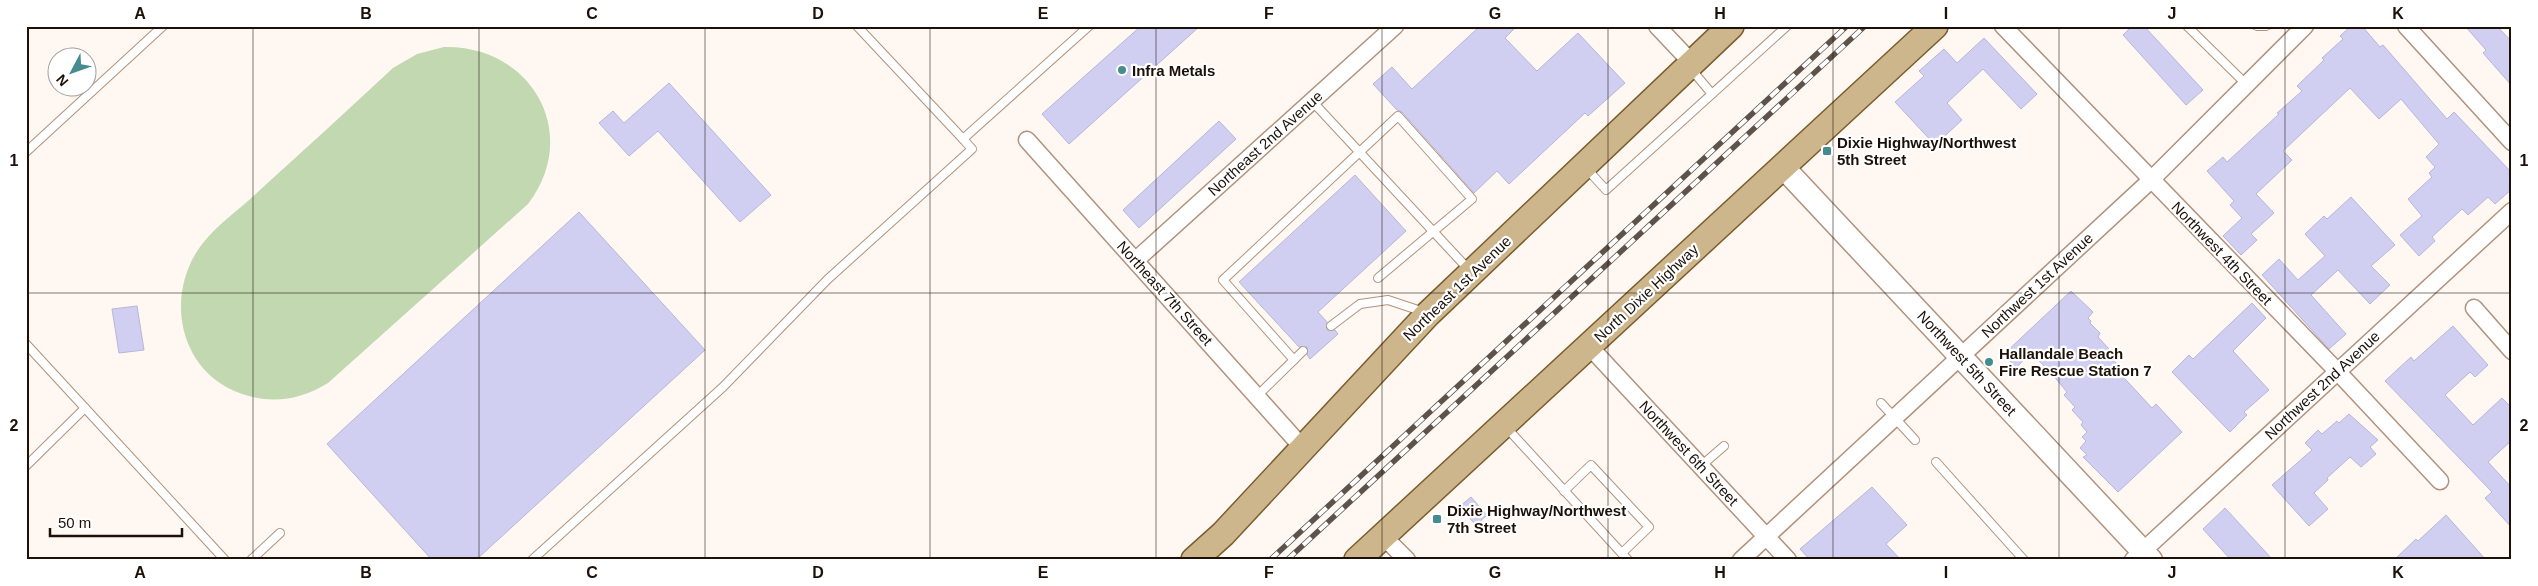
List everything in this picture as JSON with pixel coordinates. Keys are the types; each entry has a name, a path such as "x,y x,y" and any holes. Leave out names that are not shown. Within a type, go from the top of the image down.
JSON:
{"main road":[{"name":"Northeast 1st Avenue","path":"1194,560 1223,534 1302,447 1428,314 1731,26"},
{"name":"North Dixie Highway","path":"1357,560 1935,26"}],"street":[{"name":"Northeast 2nd Avenue","path":"1136,260 1395,26"},
{"path":"1657,26 1689,64"},
{"name":"Northwest 4th Street","path":"2003,26 2337,370 2440,480"},
{"name":"Northwest 1st Avenue","path":"1742,560 2151,180 2305,26"},
{"path":"2406,26 2512,142"},
{"name":"Northeast 7th Street","path":"1027,140 1302,447"},
{"name":"Northwest 5th Street","path":"1783,166 1960,356 2142,557"},
{"name":"Northwest 2nd Avenue","path":"2142,557 2337,370 2512,211"},
{"path":"2474,308 2512,351"},
{"name":"Northwest 6th Street","path":"1589,346 1788,560"},
{"path":"1384,536 1406,560"}],"lane":[{"path":"26,152 163,26"},
{"path":"532,560 724,387 828,279 972,149 856,26"},
{"path":"963,140 1089,26"},
{"path":"1584,166 1606,190 1787,26"},
{"path":"2187,26 2247,85"},
{"path":"2257,26 2266,26"},
{"path":"1689,64 1712,94"},
{"path":"1311,100 1472,272"},
{"path":"1294,360 1223,280 1398,116 1472,199 1378,278"},
{"path":"1331,326 1360,304 1388,300 1428,314"},
{"path":"26,344 225,560"},
{"path":"1257,396 1303,351"},
{"path":"1881,403 1915,440"},
{"path":"26,466 86,408"},
{"path":"1504,425 1628,560"},
{"path":"1701,466 1724,446"},
{"path":"1936,462 2024,560"},
{"path":"1564,490 1591,465 1649,527 1622,553"},
{"path":"251,560 280,533"}],"green space":[{"path":"444,47 475,50 501,61 523,77 539,98 548,123 550,149 543,177 528,204 328,383 316,390 291,398 266,399 253,397 228,388 210,376 197,360 187,342 182,322 181,301 184,281 192,261 203,243 393,68 417,54"}],"building":[{"name":"Infra Metals","path":"1141,26 1200,26 1069,144 1042,114"},
{"path":"1480,26 1517,26 1505,38 1537,71 1578,33 1625,83 1588,116 1585,113 1509,184 1497,171 1474,193 1402,112 1397,110 1373,84 1392,67 1412,89"},
{"path":"2132,26 2144,26 2203,90 2186,105 2123,35"},
{"path":"2351,26 2362,26 2380,47 2383,45 2447,119 2454,112 2512,173 2512,189 2495,204 2488,197 2468,215 2462,209 2432,237 2435,241 2419,256 2400,235 2422,216 2408,199 2432,177 2429,173 2435,167 2426,157 2439,144 2401,99 2379,119 2350,88 2283,151 2292,160 2256,194 2274,213 2251,234 2257,240 2241,255 2223,236 2242,218 2230,205 2234,201 2207,171 2223,157 2227,162 2302,91 2297,86 2324,60 2322,58 2343,39 2340,36"},
{"path":"2465,26 2497,26 2512,42 2512,86 2483,53 2486,50"},
{"path":"1984,38 2037,94 2021,109 1983,69 1947,103 1962,120 1935,145 1895,102 1924,76 1919,71 1944,49 1957,63"},
{"path":"669,83 771,195 740,222 658,131 629,156 599,123 613,111 624,123"},
{"path":"1219,121 1236,139 1139,228 1123,210"},
{"path":"1355,175 1406,231 1318,312 1327,322 1327,330 1335,330 1338,334 1310,359 1307,355 1307,347 1299,347 1239,282"},
{"path":"2351,197 2395,245 2371,266 2390,285 2370,304 2338,270 2311,295 2346,334 2329,349 2262,275 2279,259 2298,280 2325,256 2305,234 2324,216 2327,219"},
{"path":"579,212 705,350 476,560 432,560 327,444"},
{"path":"2071,291 2093,312 2088,318 2091,321 2090,323 2100,333 2098,337 2109,349 2106,351 2117,364 2114,367 2152,408 2156,404 2182,432 2118,492 2083,457 2087,455 2080,448 2086,441 2082,437 2087,432 2081,425 2083,422 2072,410 2075,407 2064,395 2067,392 2031,352 2016,368 2004,354"},
{"path":"2252,303 2266,318 2233,351 2269,390 2244,412 2247,415 2230,432 2172,372 2189,355 2193,359"},
{"path":"137,306 144,350 119,353 112,309"},
{"path":"2453,326 2488,365 2475,377 2470,372 2445,395 2473,425 2502,398 2512,408 2512,440 2488,462 2512,488 2512,528 2485,498 2492,492 2385,381 2411,357 2414,361"},
{"path":"2349,414 2378,440 2370,447 2376,454 2361,467 2350,457 2327,478 2328,480 2314,493 2328,509 2309,526 2272,485 2312,450 2305,443 2318,430 2322,434 2337,421 2339,423"},
{"path":"1872,487 1907,525 1886,544 1901,560 1810,560 1800,549"},
{"path":"1471,497 1487,515 1476,525 1459,507"},
{"path":"2225,508 2273,560 2231,560 2203,529"},
{"path":"2446,515 2486,560 2394,560 2416,539 2418,541"}],"railway":[{"path":"1270,560 1847,26"},
{"path":"1287,560 1865,26"}],"place":[{"name":"Infra Metals","path":"1122,70"},
{"name":"Dixie Highway/Northwest 5th Street","path":"1827,151"},
{"name":"Hallandale Beach Fire Rescue Station 7","path":"1989,362"},
{"name":"Dixie Highway/Northwest 7th Street","path":"1437,519"}]}
